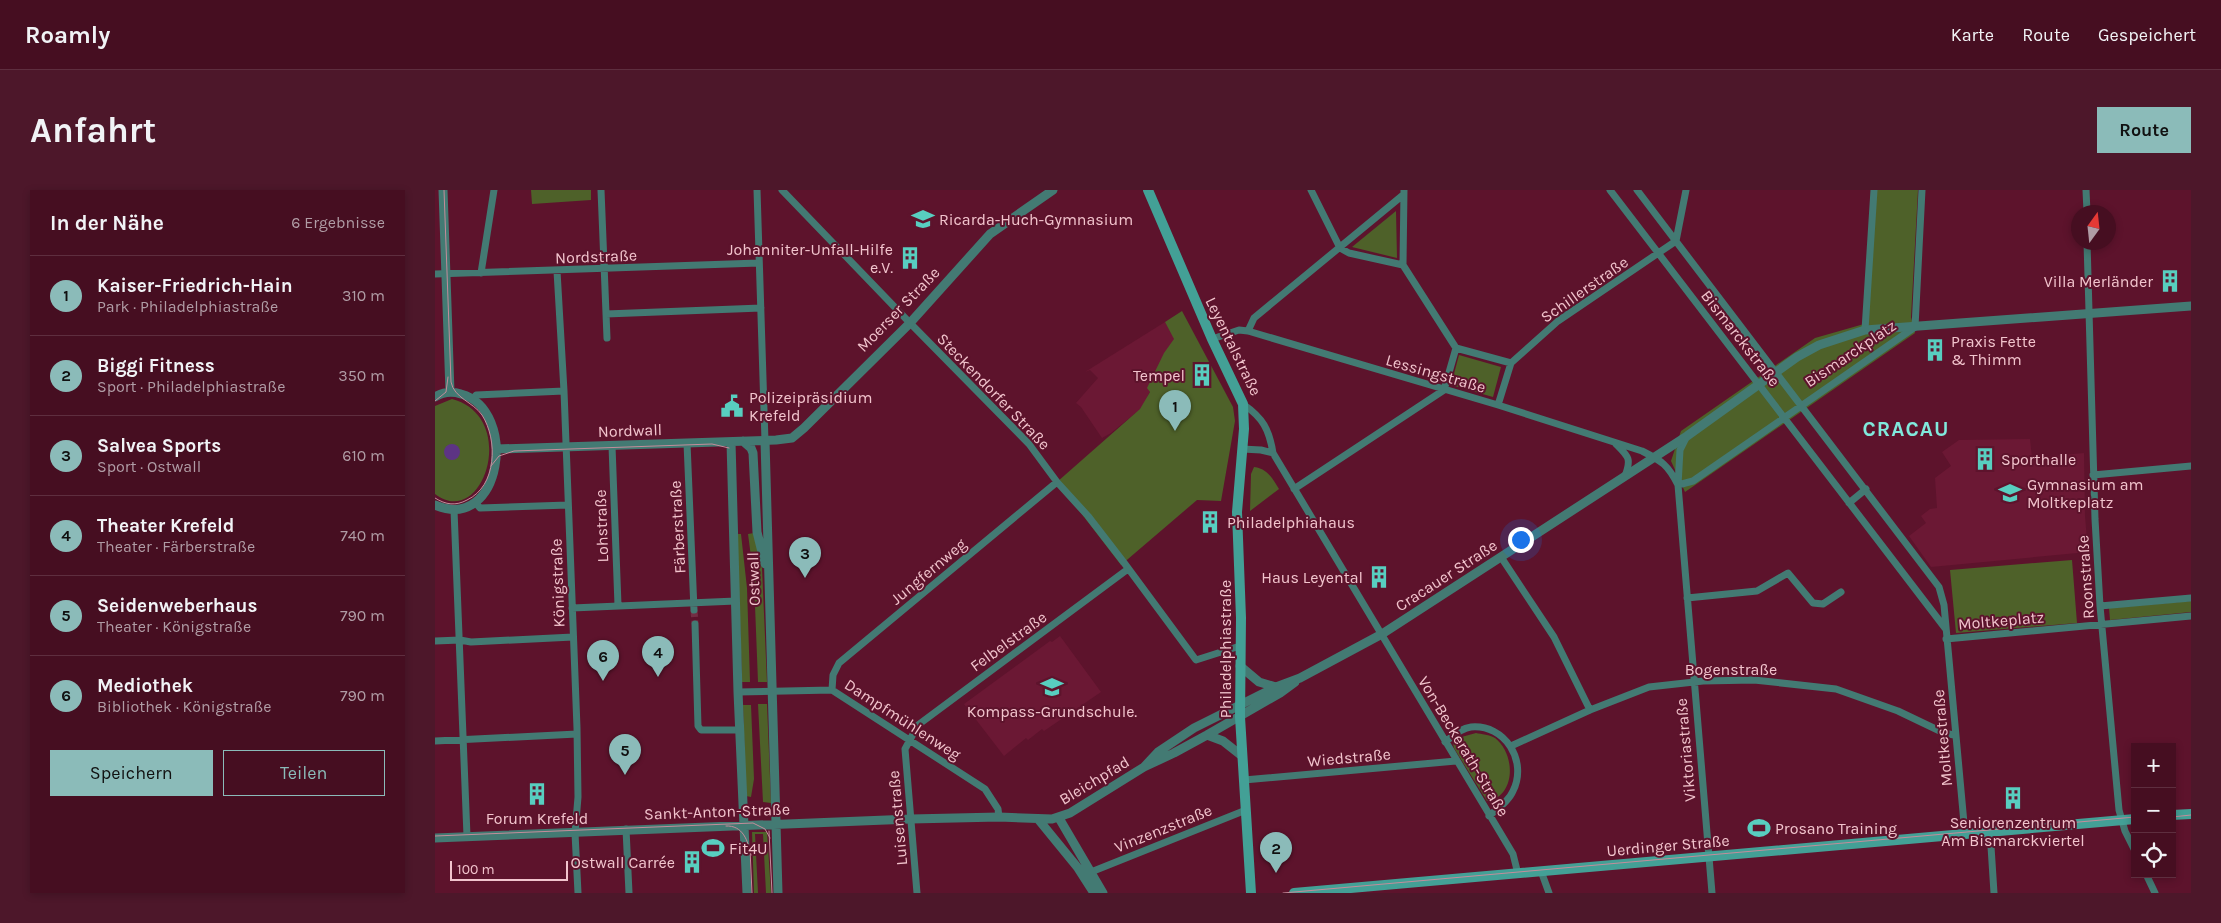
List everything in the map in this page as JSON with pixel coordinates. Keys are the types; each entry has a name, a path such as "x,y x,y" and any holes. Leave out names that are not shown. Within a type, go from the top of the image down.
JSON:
{"main road":[{"name":"Leyentalstraße","path":"1148,190 1212,339 1243,404"},
{"name":"Philadelphiastraße","path":"1243,404 1244,429 1237,512 1240,716 1251,893"},
{"path":"2176,815 2191,814"},
{"name":"Uerdinger Straße","path":"1294,893 1363,890 1709,856 2131,819"}],"street":[{"path":"443,190 450,392"},
{"path":"481,273 494,190"},
{"path":"601,190 607,338"},
{"name":"Ostwall","path":"757,190 778,893"},
{"name":"Steckendorfer Straße","path":"782,190 1029,444 1057,482 1088,516 1196,660 1240,646"},
{"name":"Moerser Straße","path":"765,440 788,439 800,432 910,323 990,234 1053,190"},
{"path":"1311,190 1340,248 1349,253 1403,265"},
{"name":"Bismarckstraße","path":"1611,190 1945,628"},
{"name":"Bismarckstraße","path":"1637,190 1927,570"},
{"path":"1675,241 1686,190"},
{"path":"1865,330 1874,190"},
{"path":"1922,190 1915,327 2191,306"},
{"path":"2086,190 2087,205"},
{"path":"1212,339 1239,330 1248,331 1254,318 1404,193"},
{"path":"1404,193 1403,265 1456,348 1511,363 1498,405"},
{"name":"Schillerstraße","path":"1511,363 1558,321 1675,241"},
{"name":"Roonstraße","path":"2087,250 2093,475 2100,606 2121,820 2131,842"},
{"name":"Nordstraße","path":"435,274 759,263"},
{"name":"Königstraße","path":"557,271 564,392 577,734 578,797 575,832 578,893"},
{"path":"606,314 761,308"},
{"name":"Bismarckplatz","path":"1654,457 1687,436 1775,372 1819,345 1865,330 1915,327"},
{"name":"Bismarckplatz","path":"1678,485 1693,481 1915,327"},
{"name":"Lessingstraße","path":"1248,331 1498,405 1615,442 1654,457"},
{"path":"1294,489 1445,390 1456,348"},
{"path":"435,397 450,392 474,397 564,392"},
{"path":"474,397 492,426 497,449 496,467 490,484 477,505"},
{"name":"Leyentalstraße","path":"1243,404 1258,414 1269,434 1273,453 1382,634"},
{"name":"Viktoriastraße","path":"1687,436 1680,450 1678,485 1712,893"},
{"name":"Nordwall","path":"497,449 765,440"},
{"path":"743,441 751,448 753,453 758,539 768,571"},
{"name":"Ostwall","path":"731,442 738,692 747,893"},
{"path":"1615,442 1629,460 1625,476"},
{"name":"Färberstraße","path":"687,443 694,610"},
{"name":"Lohstraße","path":"612,446 618,605"},
{"path":"1242,449 1273,453"},
{"name":"Viktoriastraße","path":"1654,457 1663,461 1671,470 1678,485"},
{"name":"Cracauer Straße","path":"1240,704 1300,678 1382,634 1654,457"},
{"path":"2093,475 2191,466"},
{"name":"Jungfernweg","path":"832,690 833,675 839,663 1057,482"},
{"path":"1849,503 1866,489"},
{"path":"435,505 454,510 477,505 568,505"},
{"path":"454,510 467,836"},
{"path":"1501,557 1554,636 1590,710"},
{"name":"Felbelstraße","path":"908,741 918,725 1128,569"},
{"name":"Moltkeplatz","path":"1927,570 1937,583 1943,596 1946,639 2191,616"},
{"path":"1687,598 1757,591 1788,573 1813,603 1823,604 1841,592"},
{"path":"2100,606 2191,598"},
{"path":"572,608 736,601"},
{"path":"695,624 698,726 701,730 740,730"},
{"name":"Von-Beckerath-Straße","path":"1382,634 1513,854 1518,874"},
{"path":"435,641 460,640 471,642 573,637"},
{"name":"Moltkestraße","path":"1946,639 1965,834"},
{"path":"1240,666 1259,682 1276,687"},
{"name":"Cracauer Straße","path":"1240,716 1280,693 1300,678"},
{"name":"Bogenstraße","path":"1511,746 1590,710 1649,688 1693,681 1754,680 1836,689 1897,711 1944,733 1955,735"},
{"name":"Dampfmühlenweg","path":"738,692 832,690 908,741 985,789 998,809 999,817"},
{"name":"Bleichpfad","path":"1144,767 1158,752 1179,738 1240,704"},
{"name":"Bleichpfad","path":"999,817 1059,818 1144,767 1174,753 1240,716"},
{"path":"1445,742 1458,732 1470,727 1487,728 1501,736 1511,746 1517,764 1513,791 1504,803 1489,816"},
{"path":"435,741 577,734"},
{"path":"1207,735 1223,741 1242,756"},
{"name":"Luisenstraße","path":"908,741 905,750 917,893"},
{"name":"Wiedstraße","path":"1244,780 1456,761"},
{"name":"Vinzenzstraße","path":"1091,872 1246,810"},
{"name":"Sankt-Anton-Straße","path":"435,838 744,824 999,817"},
{"path":"1059,818 1103,893"},
{"path":"1038,819 1079,868 1094,893"},
{"path":"626,829 629,890"},
{"path":"1990,831 1994,893"},
{"path":"1541,872 1549,893"},
{"path":"2148,878 2155,893"}],"shaded area":[{"path":"1165,322 1175,339 1148,387 1150,391 1143,407 1102,438 1081,407 1076,403 1098,378 1090,370 1085,372"},
{"name":"Gymnasium am Moltkeplatz","path":"2030,439 2032,458 2084,453 2085,516 2088,552 1931,567 1909,536 1926,523 1921,516 1930,509 1937,508 1935,478 1951,466 1942,452 1959,440"},
{"path":"452,444 458,446 460,452 458,458 452,460 446,458 444,452 446,446"},
{"path":"1060,636 1101,692 1044,731 1042,729 1028,740 1026,738 1004,756 964,704 1050,641 1052,642"}],"green space":[{"path":"531,190 591,190 591,200 532,204"},
{"path":"1871,190 1918,190 1911,317 1915,333 1685,492 1671,461 1681,431 1815,338 1864,324"},
{"path":"1396,211 1397,258 1352,247"},
{"path":"1182,311 1233,407 1235,421 1221,501 1197,500 1121,565 1057,482 1140,409 1150,392 1147,388 1164,353 1174,339 1165,322"},
{"path":"1459,355 1501,367 1493,397 1451,385"},
{"path":"452,399 473,410 485,427 489,447 487,467 479,485 467,497 452,501 435,494 435,406"},
{"path":"1254,467 1266,472 1279,489 1250,511 1251,474"},
{"path":"754,533 762,568 767,682 758,682 754,580 748,534"},
{"path":"737,534 741,534 747,588 750,682 742,682"},
{"path":"2072,560 2077,623 1956,633 1950,570"},
{"path":"2191,601 2191,612 2110,620 2109,608"},
{"path":"758,704 767,704 771,803 763,802"},
{"path":"743,705 751,705 754,779 751,797 746,796"},
{"path":"1476,733 1495,738 1507,754 1509,764 1508,784 1497,798 1487,801 1454,748 1453,743 1458,738"},
{"path":"752,832 767,832 771,893 766,893 763,834 755,834 758,893 754,893"}],"tunnel":[{"path":"694,610 695,624"}],"tram line":[{"path":"435,498 443,502 455,504 467,500 477,493 484,484 492,462 491,437 482,415 456,392 451,382 444,190"},
{"path":"435,401 446,392 448,377"},
{"path":"491,466 499,456 514,451 712,444 729,448"},
{"path":"2176,817 2191,815"},
{"path":"1283,893 2131,817"},
{"path":"435,836 753,823 765,829 770,838"},
{"path":"726,826 732,826 741,831 746,839 751,855"},
{"path":"769,831 772,893"},
{"path":"750,849 752,893"}],"place":[{"name":"Ricarda-Huch-Gymnasium","path":"923,219"},
{"name":"Johanniter-Unfall-Hilfe e.V.","path":"910,258"},
{"name":"Villa Merländer","path":"2170,281"},
{"name":"Praxis Fette & Thimm","path":"1935,350"},
{"name":"Tempel","path":"1202,375"},
{"name":"Polizeipräsidium Krefeld","path":"732,406"},
{"name":"Kaiser-Friedrich-Hain","path":"1175,431"},
{"name":"Sporthalle","path":"1985,459"},
{"name":"Gymnasium am Moltkeplatz","path":"2010,493"},
{"name":"Philadelphiahaus","path":"1210,522"},
{"name":"Haus Leyental","path":"1379,577"},
{"name":"Salvea Sports","path":"805,578"},
{"name":"Theater Krefeld","path":"658,677"},
{"name":"Mediothek","path":"603,681"},
{"name":"Kompass-Grundschule.","path":"1052,687"},
{"name":"Seidenweberhaus","path":"625,775"},
{"name":"Forum Krefeld","path":"537,794"},
{"name":"Seniorenzentrum Am Bismarckviertel","path":"2013,798"},
{"name":"Prosano Training","path":"1759,828"},
{"name":"Fit4U","path":"713,848"},
{"name":"Ostwall Carrée","path":"692,862"},
{"name":"Biggi Fitness","path":"1276,873"}],"district":[{"name":"CRACAU","path":"1906,429"}]}
